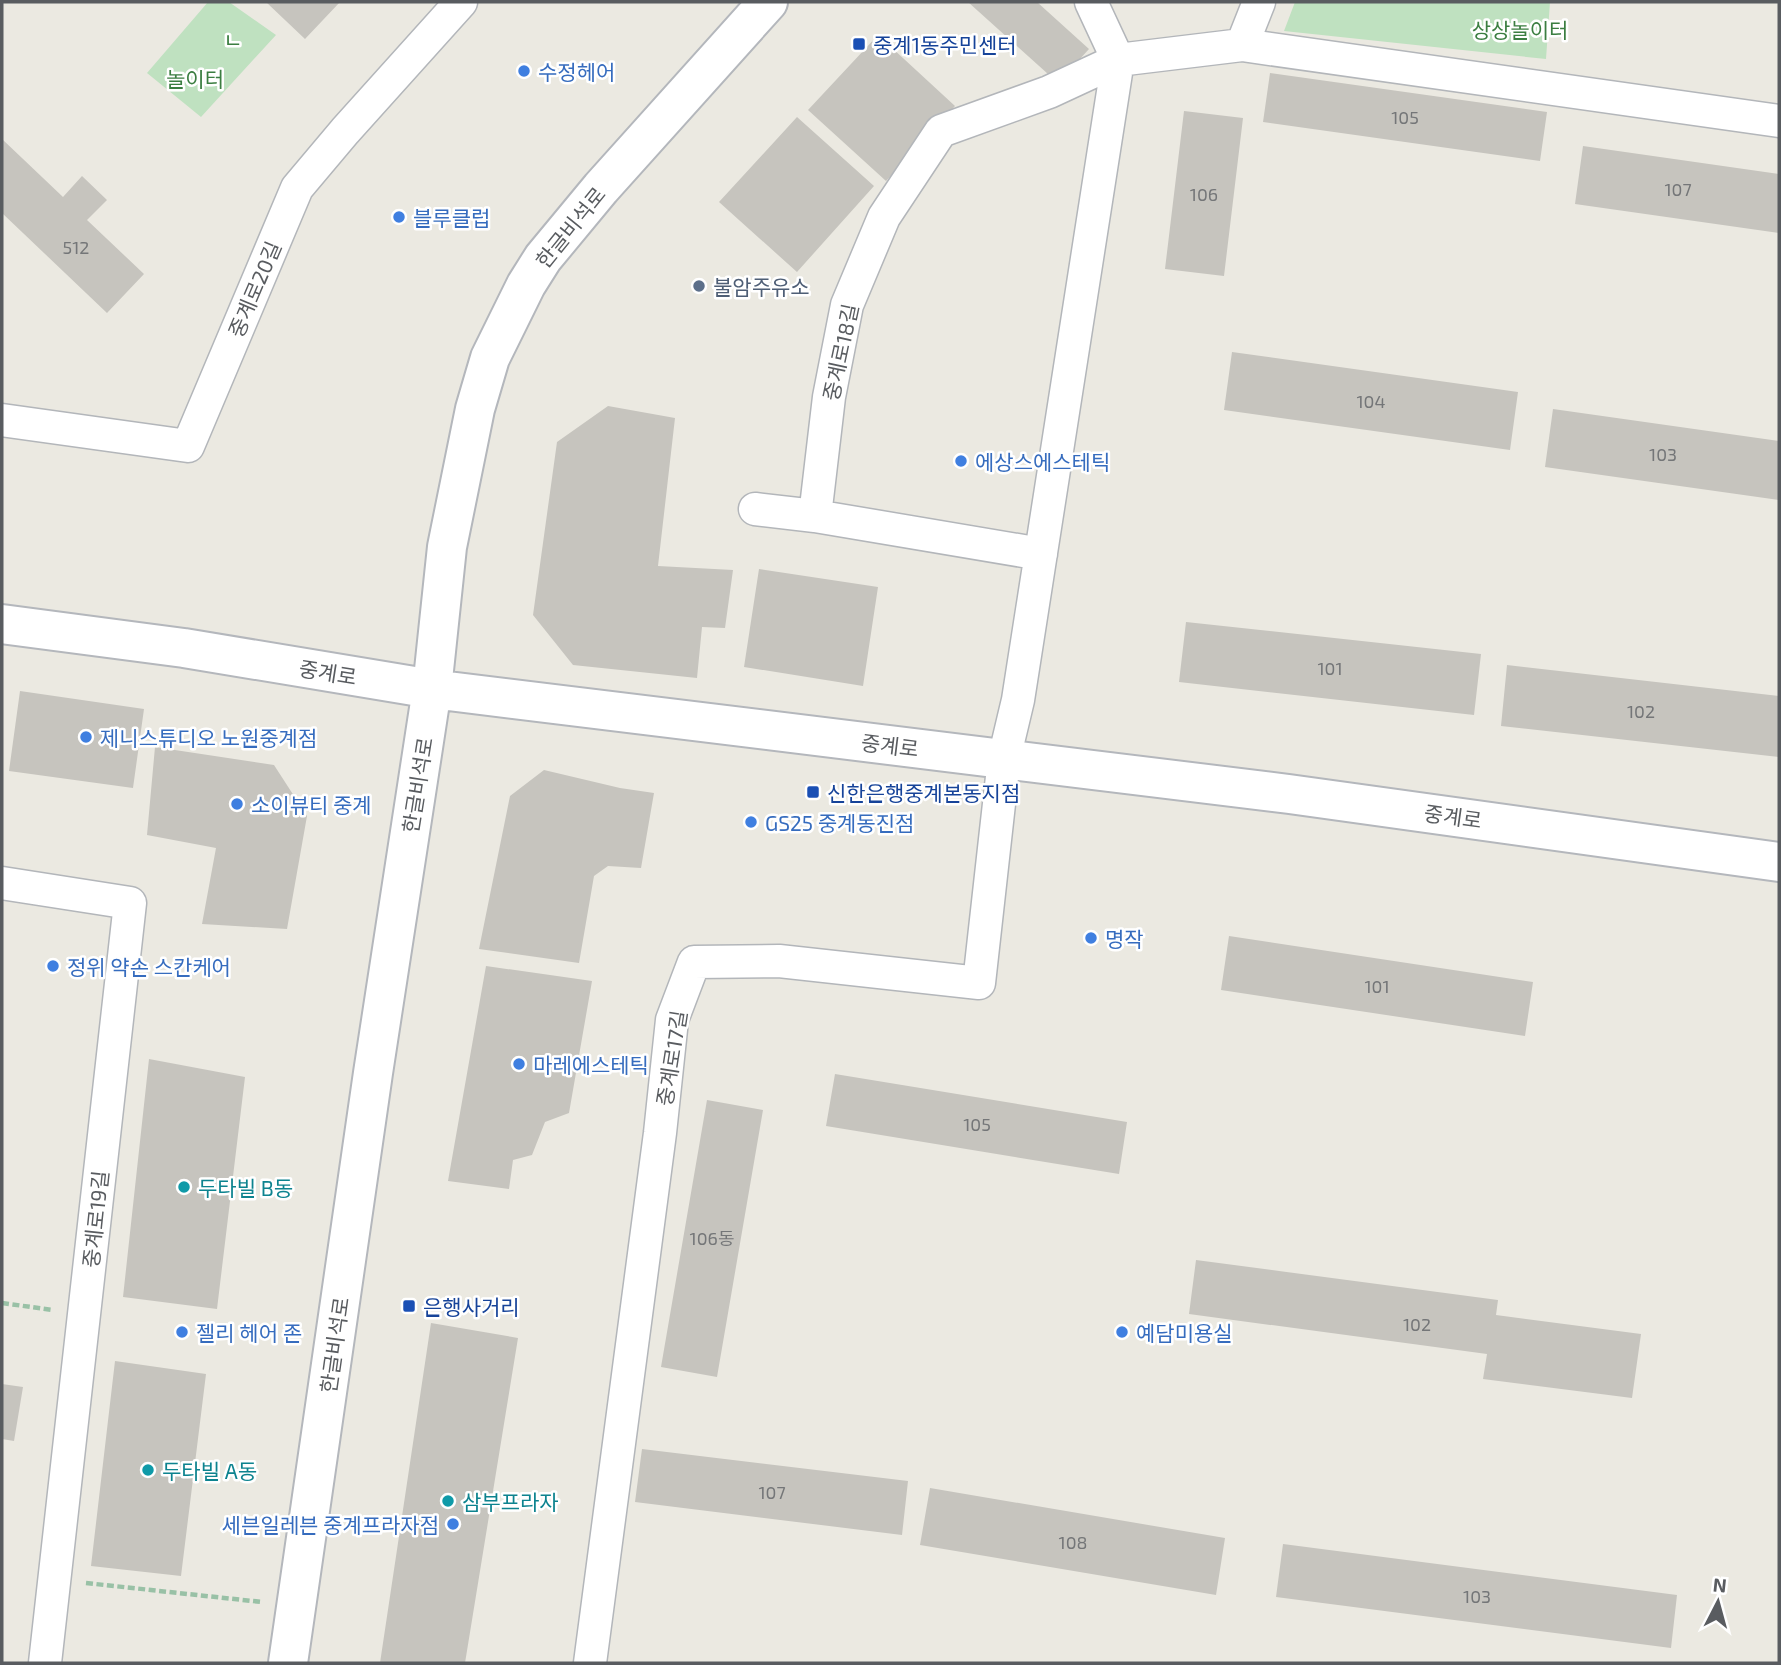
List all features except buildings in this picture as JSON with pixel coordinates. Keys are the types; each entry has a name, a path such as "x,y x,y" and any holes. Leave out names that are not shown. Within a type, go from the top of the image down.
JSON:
{"street":[{"name":"중계로20길","path":"2,420 188,446 297,188 461,2"},
{"name":"한글비석로","path":"288,1663 373,1073 432,689 447,547 475,409 490,358 542,258 601,187 768,2"},
{"path":"1004,759 1018,699 1118,60 1091,2"},
{"path":"1242,45 1259,2"},
{"name":"중계로18길","path":"815,516 829,397 847,305 884,217 941,131 1049,92 1118,60 1242,45 1779,121"},
{"path":"754,509 815,516 1041,554"},
{"name":"중계로","path":"2,624 184,648 432,689 1289,794 1779,862"},
{"name":"중계로17길","path":"590,1663 660,1133 672,1020 694,962 779,961 979,983 1004,759"},
{"name":"중계로19길","path":"2,883 130,903 45,1663"}],"path":[{"path":"2,1303 84,1315"},
{"path":"54,1580 296,1606"}],"green space":[{"path":"208,2 229,2 276,35 201,117 147,73"},
{"name":"상상놀이터","path":"1295,2 1550,2 1546,59 1284,31"}],"place":[{"name":"중계1동주민센터","path":"859,44"},
{"name":"수정헤어","path":"524,71"},
{"name":"블루클럽","path":"399,217"},
{"name":"불암주유소","path":"699,286"},
{"name":"에상스에스테틱","path":"961,461"},
{"name":"제니스튜디오 노원중계점","path":"86,737"},
{"name":"신한은행중계본동지점","path":"813,792"},
{"name":"소이뷰티 중계","path":"237,804"},
{"name":"GS25 중계동진점","path":"751,822"},
{"name":"명작","path":"1091,938"},
{"name":"정위 약손 스칸케어","path":"53,966"},
{"name":"마레에스테틱","path":"519,1064"},
{"name":"두타빌 B동","path":"184,1187"},
{"name":"은행사거리","path":"409,1306"},
{"name":"젤리 헤어 존","path":"182,1332"},
{"name":"예담미용실","path":"1122,1332"},
{"name":"두타빌 A동","path":"148,1470"},
{"name":"삼부프라자","path":"448,1501"},
{"name":"세븐일레븐 중계프라자점","path":"453,1524"}],"park label":[{"name":"ㄴ","path":"233,39"},
{"name":"놀이터","path":"195,78"}]}
